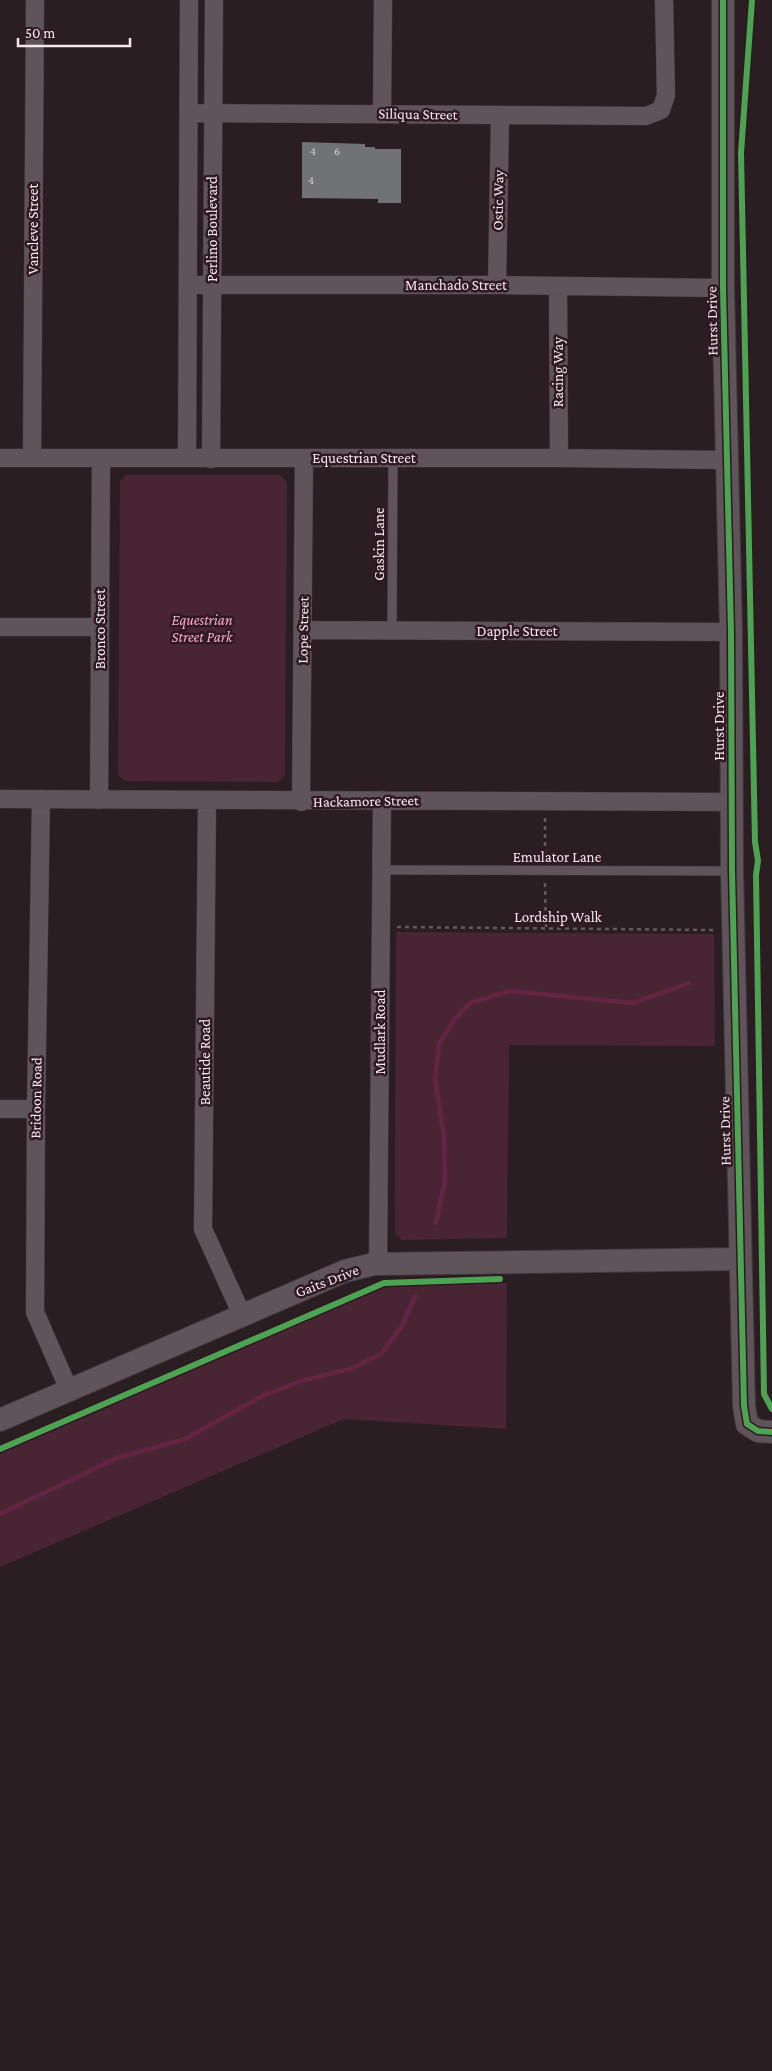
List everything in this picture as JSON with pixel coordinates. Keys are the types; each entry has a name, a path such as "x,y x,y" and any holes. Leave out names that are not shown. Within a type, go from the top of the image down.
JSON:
{"street":[{"name":"Vancleve Street","path":"32,458 35,0"},
{"name":"Perlino Boulevard","path":"187,458 189,0"},
{"name":"Perlino Boulevard","path":"211,459 214,0"},
{"path":"382,114 383,0"},
{"name":"Siliqua Street","path":"190,113 646,116 661,110 666,95 664,0"},
{"name":"Hurst Drive","path":"723,0 723,288 731,632 732,871 745,1417 747,1424 758,1431 772,1432"},
{"name":"Hurst Drive","path":"722,191 739,0"},
{"name":"Ostic Way","path":"497,285 500,116"},
{"name":"Manchado Street","path":"188,285 497,285 723,288"},
{"name":"Racing Way","path":"558,287 559,458"},
{"name":"Equestrian Street","path":"0,458 559,458 727,460"},
{"name":"Lope Street","path":"301,802 304,458"},
{"name":"Bronco Street","path":"99,800 101,459"},
{"path":"0,627 100,627"},
{"name":"Dapple Street","path":"303,630 731,632"},
{"name":"Hackamore Street","path":"0,799 301,802 382,800 732,802"},
{"name":"Bridoon Road","path":"41,799 35,1312 69,1390"},
{"name":"Mudlark Road","path":"378,1264 382,800"},
{"name":"Beautide Road","path":"207,801 203,1229 242,1315"},
{"path":"0,1109 36,1109"},
{"name":"Gaits Drive","path":"0,1420 345,1271 378,1264 740,1259"}],"lane":[{"name":"Gaskin Lane","path":"392,630 393,458"},
{"name":"Emulator Lane","path":"381,870 732,871"}],"green space":[{"name":"Equestrian Street Park","path":"126,475 280,475 287,482 285,776 278,782 125,781 118,775 120,481"},
{"path":"396,932 714,934 715,1046 509,1045 507,1238 402,1240 395,1234"},
{"path":"507,1283 506,1429 344,1419 0,1567 0,1445 371,1285"}],"building":[{"path":"302,142 365,144 365,147 375,147 375,149 401,149 401,203 378,203 378,199 302,198"}],"waterway":[{"path":"436,1223 445,1180 444,1136 435,1080 439,1044 455,1019 470,1003 510,991 633,1003 689,983"},
{"path":"0,1514 117,1458 185,1439 262,1396 301,1381 353,1368 381,1354 402,1326 415,1296"}],"cycle path":[{"path":"723,0 723,288 731,632 732,871 744,1406 747,1424 758,1431 772,1432"},
{"path":"752,0 741,153 755,842 758,861 756,875 764,1394 772,1409"},
{"path":"0,1449 384,1283 500,1279"}]}
